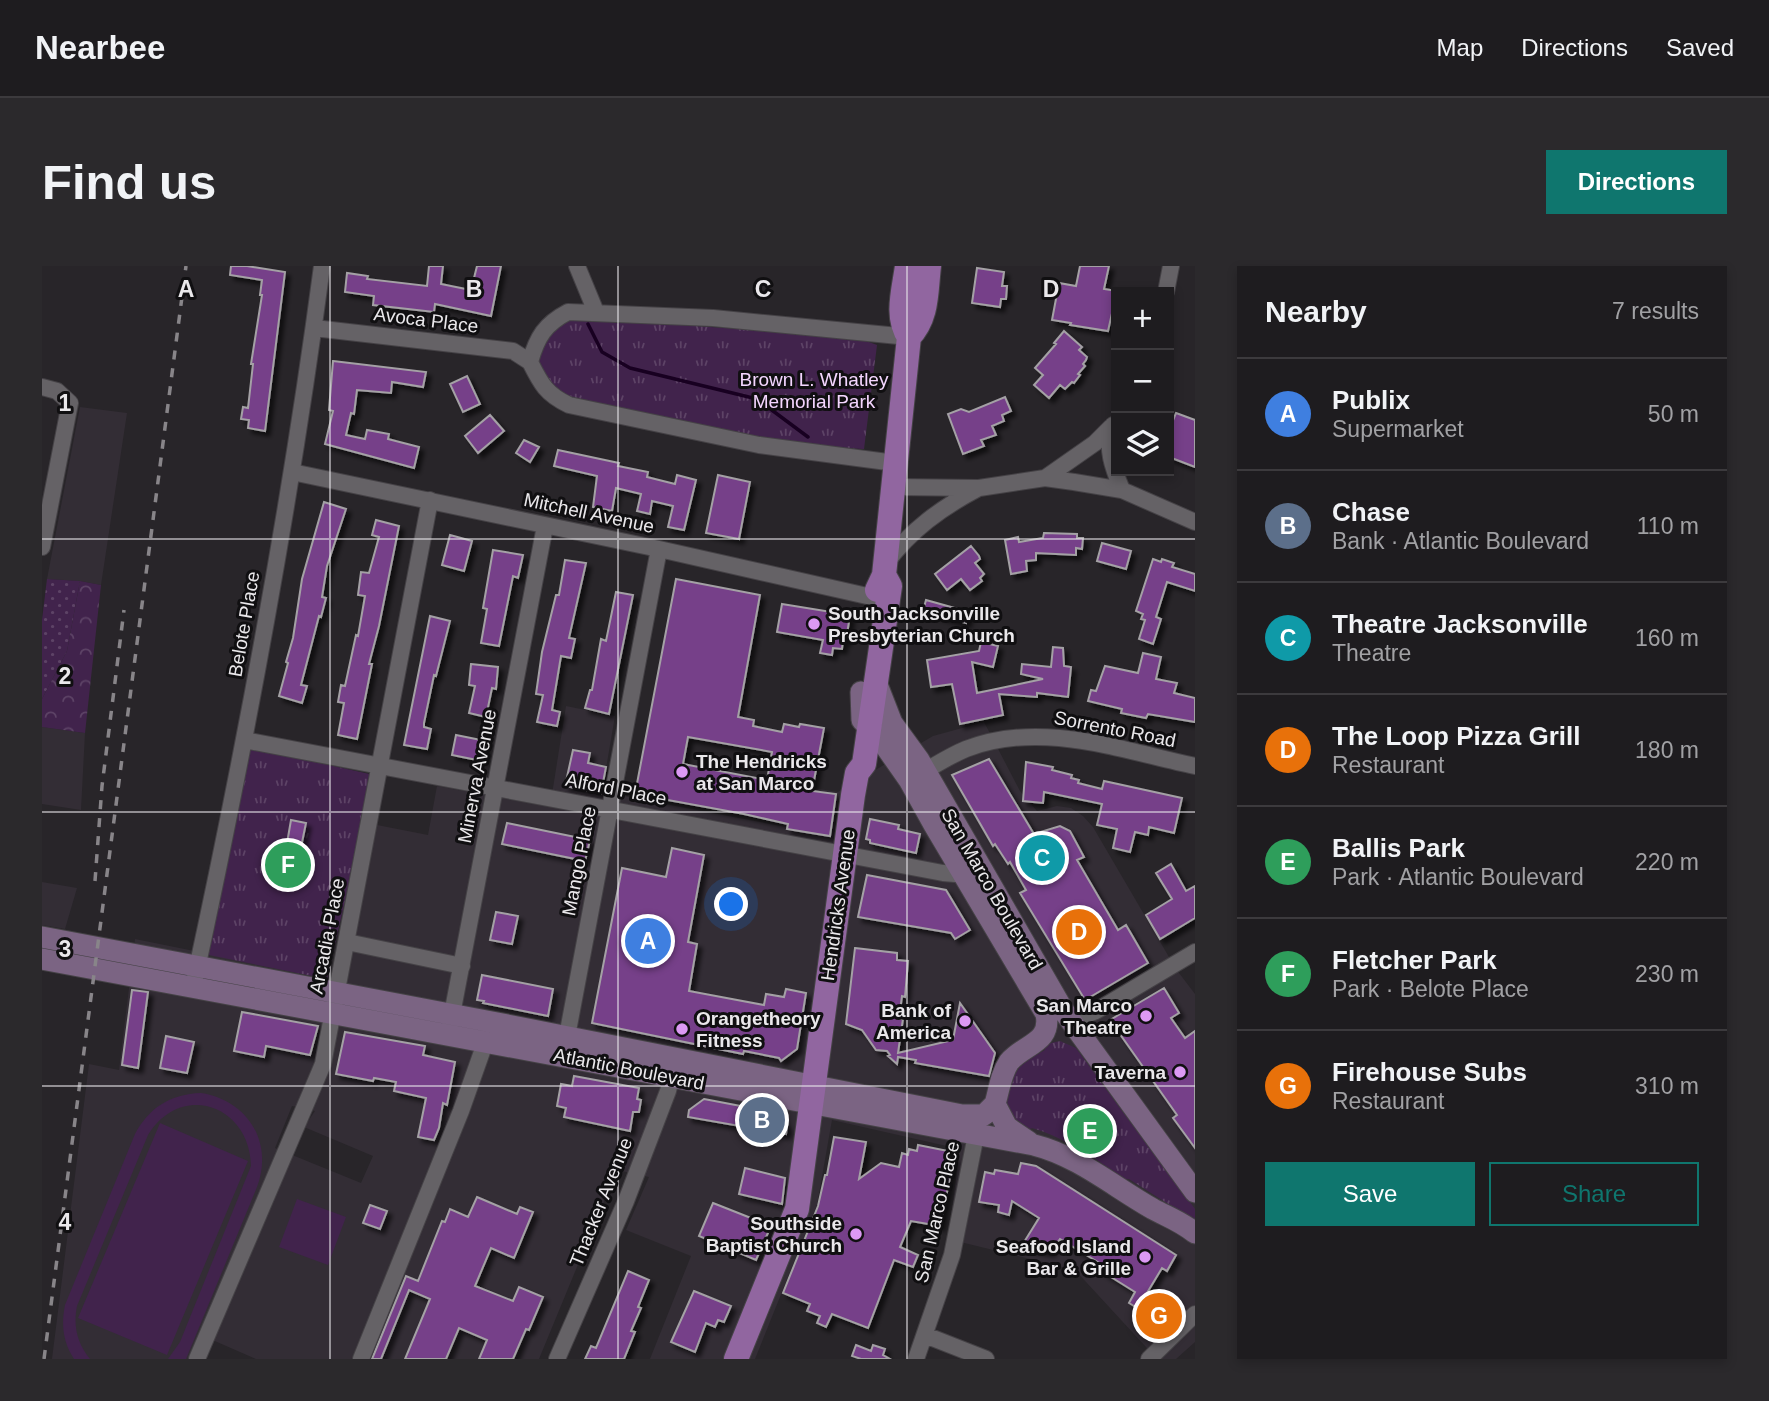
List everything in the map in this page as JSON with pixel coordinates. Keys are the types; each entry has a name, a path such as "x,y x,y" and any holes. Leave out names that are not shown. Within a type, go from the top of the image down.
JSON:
{"main road":[{"name":"Hendricks Avenue","path":"907,266 901,316 909,337"},
{"name":"Hendricks Avenue","path":"857,774 852,761 890,586 882,579 909,337 923,317 929,266"},
{"name":"Hendricks Avenue","path":"737,1359 795,1219 844,855 857,774 864,764 870,729 869,687"},
{"name":"San Marco Boulevard","path":"869,687 892,723 917,776 969,867 1044,1009"},
{"name":"San Marco Boulevard","path":"870,729 917,776"},
{"name":"San Marco Boulevard","path":"969,867 1070,1021 1195,1192"},
{"name":"Atlantic Boulevard","path":"42,937 195,977"},
{"name":"Atlantic Boulevard","path":"42,959 195,977 450,1024 813,1095 977,1135 1034,1145 1071,1159 1179,1221 1195,1233"},
{"path":"1044,1009 1056,1020 1070,1021"},
{"path":"1043,1038 1047,1022 1044,1009"},
{"path":"1034,1145 1010,1130 990,1109 1008,1065 1016,1055 1043,1038 1059,1037 1076,1043 1106,1082 1122,1093"},
{"name":"Atlantic Boulevard","path":"813,1095 962,1115 976,1116 990,1109"}],"street":[{"name":"Belote Place","path":"195,977 244,740 292,472 322,266"},
{"path":"577,266 596,312"},
{"path":"1167,287 1171,266"},
{"path":"895,463 759,445 569,405 543,388 530,362 538,339 549,323 568,312 713,318 909,337"},
{"name":"Avoca Place","path":"314,328 513,351 530,362"},
{"path":"42,387 57,391 70,402 42,547"},
{"path":"1045,478 1096,443 1111,426"},
{"path":"1111,436 1111,456"},
{"name":"Mitchell Avenue","path":"292,472 659,549 882,579"},
{"path":"1117,476 1122,490"},
{"path":"893,487 979,488 1045,478 1122,490 1195,522"},
{"path":"882,579 900,544 919,526 979,488"},
{"name":"Arcadia Place","path":"197,1359 323,1064 430,500"},
{"name":"Minerva Avenue","path":"450,1024 545,526"},
{"name":"Mango Place","path":"565,1046 659,549"},
{"name":"Sorrento Road","path":"917,776 965,749 1011,737 1034,736 1072,739 1195,766"},
{"name":"Alford Place","path":"244,740 943,873 955,874 969,867"},
{"path":"347,942 462,966"},
{"path":"1070,1021 1096,1011 1195,952"},
{"path":"361,1359 490,1032"},
{"name":"Thacker Avenue","path":"557,1359 626,1201 674,1067"},
{"name":"San Marco Place","path":"916,1359 952,1255 978,1125 990,1109"},
{"path":"1149,1359 1195,1314"},
{"path":"925,1335 986,1359"}],"shaded area":[{"path":"80,407 127,413 101,585 47,579"},
{"path":"566,706 615,716 602,792 786,827 794,785 838,792 933,736 984,722 1020,791 1037,811 1057,806 1071,808 1093,827 1176,969 1195,994 1195,1342 1176,1359 1157,1359 1075,1270 948,1239 960,1149 832,1120 817,1205 755,1359 650,1359 691,1256 626,1230 649,1177 617,1170 539,1359 256,1359 201,1335 190,1359 52,1359 89,1064 119,1070 135,939 347,982 377,825 428,835 437,786 550,807","holes":["292,1106 315,1111 304,1127 373,1156 361,1183 275,1148"]},
{"path":"42,727 85,733 81,810 42,804"},
{"path":"42,882 77,888 65,929 42,925"}],"green space":[{"name":"Brown L. Whatley Memorial Park","path":"581,318 855,337 877,345 864,449 822,447 635,416 562,398 535,361 549,330 561,323"},
{"path":"47,579 80,581 67,651 42,699 42,620"},
{"path":"80,581 101,585 85,733 42,727 42,699 67,651"},
{"path":"250,750 261,750 374,775 327,979 204,954"},
{"path":"1060,1041 1076,1048 1145,1142 1153,1145 1161,1163 1195,1209 1195,1221 1129,1179 1120,1180 1109,1174 1107,1167 1062,1140 1032,1128 1024,1132 1003,1105 1019,1068 1045,1050 1042,1045"},
{"path":"201,1093 232,1104 243,1114 253,1126 262,1154 257,1187 186,1359 168,1359 180,1342 251,1166 248,1145 239,1128 227,1115 211,1107 195,1105 178,1108 162,1118 148,1135 77,1306 77,1334 90,1359 74,1359 64,1333 65,1305 135,1134 147,1117 162,1104 180,1096"},
{"path":"160,1123 248,1161 167,1355 78,1318"},
{"path":"297,1199 346,1217 328,1265 279,1247"}],"building":[{"path":"231,266 285,272 265,431 248,428 249,420 241,419 243,407 248,408 262,280 230,275"},
{"path":"429,266 443,266 441,284 471,290 477,266 501,266 491,316 435,304 434,312 373,305 374,296 345,292 347,273 368,276 367,279 427,286"},
{"path":"1080,266 1109,266 1104,289 1111,290 1108,331 1052,320 1059,283 1076,286"},
{"path":"977,268 1004,272 1002,286 1007,286 1006,299 1001,299 1000,307 972,303"},
{"path":"1064,331 1082,347 1079,350 1087,357 1083,364 1085,366 1074,383 1065,389 1060,385 1049,398 1034,385 1043,375 1035,368"},
{"path":"333,361 426,372 423,387 392,382 391,393 357,390 354,414 351,413 346,435 365,439 367,430 389,434 388,439 419,447 414,468 325,444 333,411 329,410"},
{"path":"467,376 480,404 463,412 450,384"},
{"path":"1005,397 1011,411 1002,415 1004,421 992,426 996,435 981,440 984,446 963,454 948,414 961,409 969,412"},
{"path":"1176,413 1195,420 1195,467 1174,459"},
{"path":"490,415 504,431 478,453 465,436"},
{"path":"524,440 539,447 530,462 516,453"},
{"path":"558,450 619,463 618,466 648,472 647,477 675,484 677,475 696,480 684,530 668,527 673,506 652,501 650,514 637,511 641,494 616,488 612,511 593,507 597,476 554,466"},
{"path":"718,475 750,482 739,539 706,533"},
{"path":"324,502 346,509 327,566 322,597 326,598 301,685 307,686 302,703 279,696 293,638 302,579"},
{"path":"376,520 399,526 369,664 372,664 357,739 338,735 344,703 338,702 341,685 345,686 356,635 358,636 365,596 358,595 361,572 369,573 379,537 372,535"},
{"path":"1044,533 1077,534 1077,538 1083,538 1082,549 1076,548 1076,555 1036,553 1036,560 1026,561 1027,571 1011,574 1005,540 1018,537 1019,542 1043,538"},
{"path":"450,535 472,541 464,571 442,565"},
{"path":"1102,543 1131,551 1126,569 1097,561"},
{"path":"971,546 980,559 975,563 984,574 980,578 982,581 970,590 961,579 947,590 935,574"},
{"path":"493,550 523,555 518,578 513,576 499,646 481,643 487,609 483,608"},
{"path":"1153,559 1174,563 1172,567 1195,574 1195,591 1167,582 1156,617 1161,619 1153,644 1139,639 1145,620 1141,619 1143,614 1136,611"},
{"path":"565,560 586,563 569,638 575,639 571,658 561,656 552,710 560,712 557,726 537,722 543,695 536,694 542,652 556,595 559,595"},
{"path":"676,579 760,595 738,717 754,720 753,726 782,732 784,724 824,728 812,791 836,794 830,836 787,829 788,824 744,814 635,794","holes":["688,737 772,752 767,780 683,764"]},
{"path":"616,592 633,595 609,714 585,708 592,690 601,639 606,641"},
{"path":"926,600 969,612 966,623 923,611"},
{"name":"South Jacksonville Presbyterian Church","path":"782,604 850,615 842,649 833,648 832,655 820,653 823,640 777,632"},
{"path":"430,616 450,621 436,676 434,675 424,723 424,727 431,729 427,749 404,745"},
{"path":"981,642 998,646 993,667 972,662 977,693 1043,679 1021,674 1022,664 1051,667 1053,647 1063,648 1064,666 1071,667 1068,697 1037,693 1037,697 999,694 1003,715 960,724 952,684 931,687 927,660 979,651"},
{"path":"1143,653 1161,657 1156,679 1177,683 1174,693 1195,698 1195,722 1148,714 1146,718 1121,713 1122,709 1088,701 1091,690 1096,691 1105,666 1138,673"},
{"path":"471,664 498,667 496,689 492,688 486,717 469,713 475,686 469,685"},
{"path":"456,735 486,741 482,761 452,755"},
{"path":"573,750 590,753 588,763 606,767 601,793 565,786"},
{"path":"989,759 1034,834 1060,826 1070,831 1084,857 1077,860 1118,930 1126,925 1148,963 1085,1000 1020,893 1026,890 1010,862 1008,864 995,844 993,846 952,775"},
{"path":"1026,762 1053,767 1052,770 1072,775 1071,778 1079,780 1078,783 1102,789 1104,781 1182,798 1174,833 1149,827 1148,835 1135,832 1130,852 1113,848 1117,829 1097,825 1102,804 1044,792 1043,803 1023,801"},
{"path":"870,819 899,825 898,829 920,834 916,853 870,843 870,840 866,839"},
{"path":"291,820 306,823 300,852 286,849"},
{"path":"507,823 590,840 585,861 502,844"},
{"path":"672,848 704,855 688,942 697,944 689,991 764,1005 766,994 784,997 786,989 806,993 797,1049 781,1061 779,1058 744,1051 743,1054 592,1023 622,868 666,877"},
{"path":"1171,864 1186,891 1195,886 1195,918 1160,939 1146,915 1172,899 1156,873"},
{"path":"867,875 946,890 970,930 955,939 951,933 858,917"},
{"path":"496,912 518,916 512,944 490,940"},
{"path":"855,948 897,953 897,960 908,961 905,997 902,996 899,1019 903,1019 898,1053 953,1040 960,1003 995,1053 989,1076 915,1063 916,1060 898,1057 897,1064 888,1056 890,1055 887,1051 876,1050 862,1030 846,1024"},
{"path":"482,975 553,989 548,1016 477,1000"},
{"path":"1164,988 1179,1013 1171,1018 1185,1038 1195,1031 1195,1148 1173,1118 1177,1115 1110,1020"},
{"path":"132,990 148,992 138,1068 122,1065"},
{"path":"242,1012 318,1026 310,1055 266,1046 264,1057 234,1051"},
{"path":"345,1032 425,1046 423,1055 455,1062 447,1105 443,1103 434,1140 418,1137 426,1098 394,1091 396,1082 336,1074"},
{"path":"166,1036 194,1042 187,1073 160,1068"},
{"path":"574,1076 639,1088 639,1112 633,1112 630,1131 564,1117 566,1108 557,1106 561,1084 572,1086"},
{"path":"704,1099 777,1113 787,1127 786,1134 688,1117 689,1110"},
{"name":"Southside Baptist Church","path":"834,1137 866,1142 859,1179 881,1163 899,1167 902,1153 908,1155 909,1149 917,1151 918,1145 948,1151 947,1156 954,1158 940,1226 911,1221 900,1247 918,1255 913,1267 894,1260 868,1328 832,1314 826,1327 817,1323 820,1316 807,1311 810,1304 783,1293 818,1206"},
{"path":"1021,1163 1036,1166 1176,1255 1167,1271 1162,1268 1147,1293 1173,1308 1164,1324 1129,1303 1135,1292 1103,1272 1106,1267 1060,1239 1050,1252 1021,1247 1039,1218 1012,1201 1009,1215 998,1212 999,1205 979,1202 985,1172 994,1174 995,1170 1018,1174"},
{"path":"745,1168 785,1178 782,1204 739,1194"},
{"path":"477,1197 517,1214 520,1207 533,1212 514,1258 491,1248 475,1286 513,1301 519,1287 543,1297 513,1359 479,1359 487,1340 459,1328 446,1359 405,1359 430,1299 409,1290 381,1359 372,1359 406,1276 418,1281 442,1221 445,1222 450,1209 468,1217"},
{"path":"713,1203 771,1226 756,1260 699,1236"},
{"path":"370,1205 387,1211 380,1229 363,1223"},
{"path":"628,1271 649,1280 631,1331 635,1332 624,1359 585,1359 591,1346 596,1348"},
{"path":"694,1291 731,1306 724,1322 718,1320 715,1327 706,1323 695,1352 671,1342"},
{"path":"856,1345 871,1351 873,1345 885,1349 883,1355 890,1359 861,1359 852,1356"}],"waterway":[{"path":"588,324 602,352 630,368 757,399 808,437"}],"railway":[{"path":"44,1359 186,266"},
{"path":"95,881 102,786 124,610"}],"place":[{"name":"South Jacksonville Presbyterian Church","path":"814,624"},
{"name":"The Hendricks at San Marco","path":"682,772"},
{"name":"Theatre Jacksonville","path":"1042,858"},
{"name":"Fletcher Park","path":"288,865"},
{"name":"The Loop Pizza Grill","path":"1079,932"},
{"name":"Publix","path":"648,941"},
{"name":"San Marco Theatre","path":"1146,1016"},
{"name":"Bank of America","path":"965,1021"},
{"name":"Orangetheory Fitness","path":"682,1029"},
{"name":"Taverna","path":"1180,1072"},
{"name":"Chase","path":"762,1120"},
{"name":"Ballis Park","path":"1090,1131"},
{"name":"Southside Baptist Church","path":"856,1234"},
{"name":"Seafood Island Bar & Grille","path":"1145,1257"},
{"name":"Firehouse Subs","path":"1159,1316"}]}
